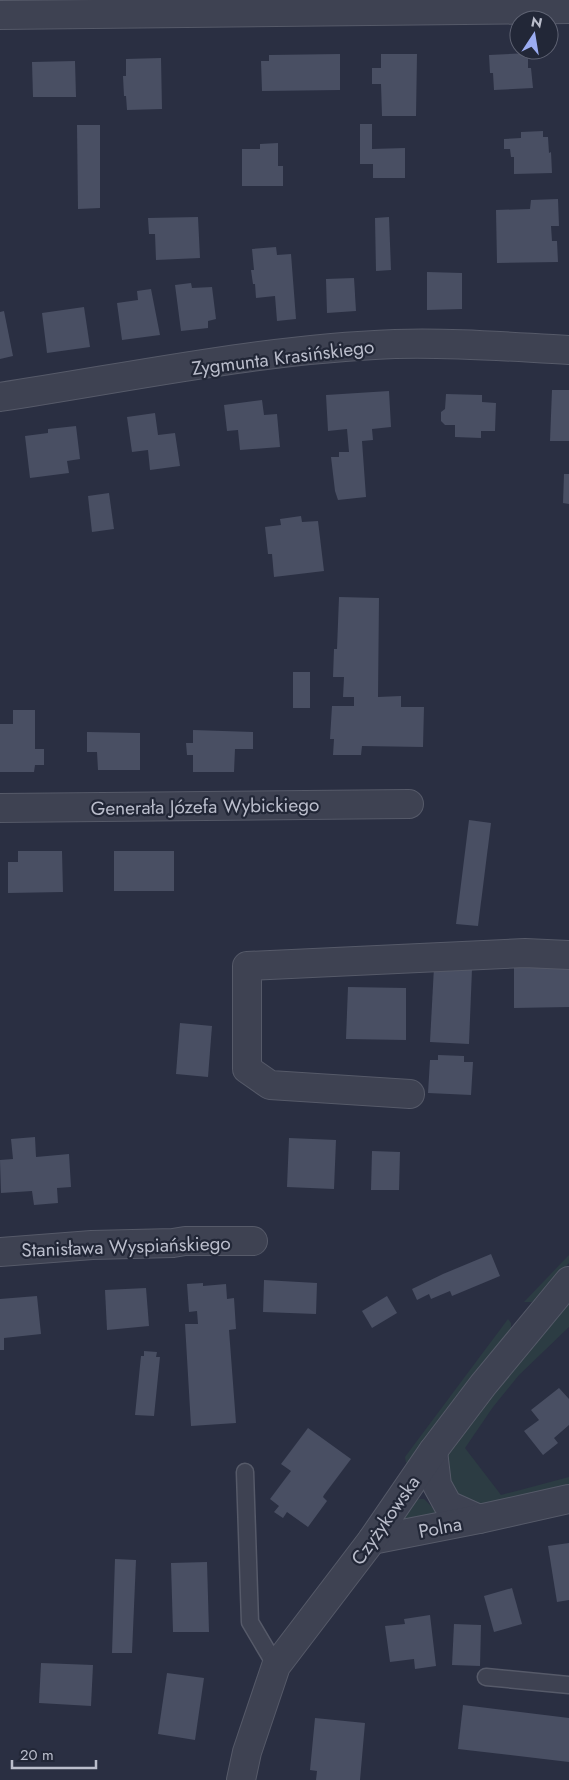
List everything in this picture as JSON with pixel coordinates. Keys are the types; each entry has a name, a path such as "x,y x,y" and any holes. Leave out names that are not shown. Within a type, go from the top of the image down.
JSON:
{"street":[{"path":"0,15 568,15"},
{"name":"Zygmunta Krasińskiego","path":"0,397 252,357 349,347 396,344 569,350"},
{"name":"Generała Józefa Wybickiego","path":"0,808 409,804"},
{"path":"410,1094 270,1085 247,1069 247,966 525,953 569,955"},
{"name":"Stanisława Wyspiańskiego","path":"0,1252 186,1241 252,1241"},
{"name":"Czyżykowska","path":"241,1780 247,1752 276,1666 372,1540 433,1451 518,1341 569,1281"},
{"name":"Polna","path":"433,1451 437,1485 448,1505 478,1519"},
{"name":"Polna","path":"372,1540 569,1499"}],"lane":[{"path":"245,1472 250,1622 276,1666"},
{"path":"486,1677 569,1685"}],"shaded area":[{"path":"569,1255 569,1263 532,1302 524,1302"},
{"path":"569,1300 569,1327 519,1375 493,1407 465,1448 501,1495 569,1477 569,1487 485,1506 465,1502 452,1490 446,1456 487,1401"},
{"path":"508,1319 511,1323 511,1328 411,1460 406,1463 405,1457"},
{"path":"424,1499 437,1512 436,1516 404,1523 403,1518 414,1500"}],"building":[{"path":"340,54 340,90 262,91 261,61 269,61 269,55"},
{"path":"381,54 417,54 416,116 382,116 381,84 372,84 372,68 381,68"},
{"path":"509,54 509,60 528,60 528,68 531,68 533,88 494,90 493,73 490,73 489,55"},
{"path":"161,58 162,109 127,110 123,76 126,76 126,59"},
{"path":"75,61 76,97 33,97 32,62"},
{"path":"360,124 372,124 372,149 405,148 405,178 373,178 373,164 360,164"},
{"path":"77,125 100,125 100,208 78,209"},
{"path":"543,131 543,137 548,137 552,173 514,174 514,157 511,157 510,149 504,149 504,139 521,138 521,132"},
{"path":"278,143 278,166 283,166 283,186 242,186 242,149 260,149 260,144"},
{"path":"558,199 559,226 551,226 552,241 557,241 558,262 497,263 496,210 530,209 531,200"},
{"path":"198,217 200,258 156,260 155,234 149,234 148,218"},
{"path":"389,217 391,270 376,271 375,218"},
{"path":"276,247 277,255 291,254 296,319 277,321 275,296 256,298 251,270 254,270 252,249"},
{"path":"427,272 462,273 462,309 427,310"},
{"path":"354,278 356,311 327,313 326,279"},
{"path":"191,283 192,288 212,287 216,319 208,321 208,328 181,331 175,285"},
{"path":"151,289 160,335 122,340 117,303 138,300 137,291"},
{"path":"84,307 90,347 47,353 42,313"},
{"path":"4,311 13,356 0,359 0,312"},
{"path":"552,390 569,390 569,441 550,441"},
{"path":"389,391 391,427 372,429 373,440 362,441 366,497 338,500 335,491 331,457 339,457 339,452 349,452 347,429 328,431 326,395"},
{"path":"446,394 482,395 482,402 496,403 495,431 481,431 481,438 455,437 455,425 445,425 441,421 441,412 445,409"},
{"path":"262,400 264,415 277,414 280,447 240,450 238,430 227,431 224,405"},
{"path":"155,413 158,435 175,433 180,466 150,470 148,450 132,452 127,417"},
{"path":"76,426 80,459 67,461 69,473 30,478 25,436 48,433 48,429"},
{"path":"564,474 569,474 569,504 563,503"},
{"path":"109,493 114,529 92,532 88,496"},
{"path":"301,516 302,522 318,521 324,571 274,577 272,554 268,554 265,527 281,525 280,519"},
{"path":"339,597 379,598 378,697 401,696 401,707 424,707 423,747 362,746 361,755 333,755 334,739 330,739 332,706 354,706 354,697 343,697 344,677 333,677 334,649 337,649"},
{"path":"293,672 310,672 310,708 293,708"},
{"path":"13,710 35,710 35,749 44,749 44,765 35,765 34,772 0,772 0,724 13,724"},
{"path":"193,730 253,732 253,749 235,749 234,772 193,772 193,755 187,755 186,743 193,743"},
{"path":"87,732 140,733 140,770 98,770 97,752 87,752"},
{"path":"469,820 491,823 478,926 456,924"},
{"path":"18,851 62,851 63,892 8,893 8,862 18,862"},
{"path":"114,851 174,851 174,891 114,891"},
{"path":"434,967 472,969 469,1044 430,1042"},
{"path":"514,968 569,968 569,1007 514,1008"},
{"path":"348,987 406,988 406,1040 346,1039"},
{"path":"180,1023 212,1026 208,1077 176,1074"},
{"path":"438,1055 464,1056 464,1062 473,1062 471,1095 428,1093 430,1060 438,1060"},
{"path":"35,1137 36,1157 69,1154 71,1187 57,1188 58,1203 34,1205 32,1191 1,1193 0,1160 13,1159 11,1139"},
{"path":"289,1138 336,1140 334,1189 287,1187"},
{"path":"372,1151 400,1152 399,1190 371,1190"},
{"path":"491,1254 500,1276 452,1296 450,1291 431,1299 429,1294 417,1300 412,1289"},
{"path":"264,1280 317,1283 316,1314 263,1312"},
{"path":"203,1283 203,1286 226,1284 227,1299 234,1298 236,1329 229,1330 236,1423 191,1426 185,1324 198,1324 197,1311 189,1312 187,1284"},
{"path":"146,1288 149,1326 107,1330 105,1290"},
{"path":"37,1296 41,1334 4,1338 4,1350 0,1350 0,1299"},
{"path":"387,1296 397,1313 372,1328 362,1311"},
{"path":"144,1351 157,1352 156,1357 160,1357 154,1416 135,1415 141,1356 144,1356"},
{"path":"559,1388 569,1399 569,1425 554,1438 558,1443 543,1455 524,1431 539,1420 531,1410"},
{"path":"308,1428 351,1459 324,1495 323,1497 327,1501 308,1527 287,1512 283,1518 274,1512 279,1506 270,1499 291,1471 281,1464"},
{"path":"569,1543 569,1600 557,1602 548,1546"},
{"path":"115,1559 136,1560 132,1653 112,1653"},
{"path":"207,1562 209,1632 173,1632 171,1563"},
{"path":"512,1588 522,1624 494,1632 484,1596"},
{"path":"430,1615 436,1666 415,1669 414,1659 390,1662 385,1626 405,1624 404,1619"},
{"path":"454,1624 481,1625 480,1666 452,1665"},
{"path":"41,1663 93,1665 91,1706 39,1703"},
{"path":"167,1673 204,1678 195,1740 158,1734"},
{"path":"463,1705 569,1718 569,1762 458,1749"},
{"path":"315,1718 365,1723 360,1780 316,1780 317,1771 310,1770"}]}
